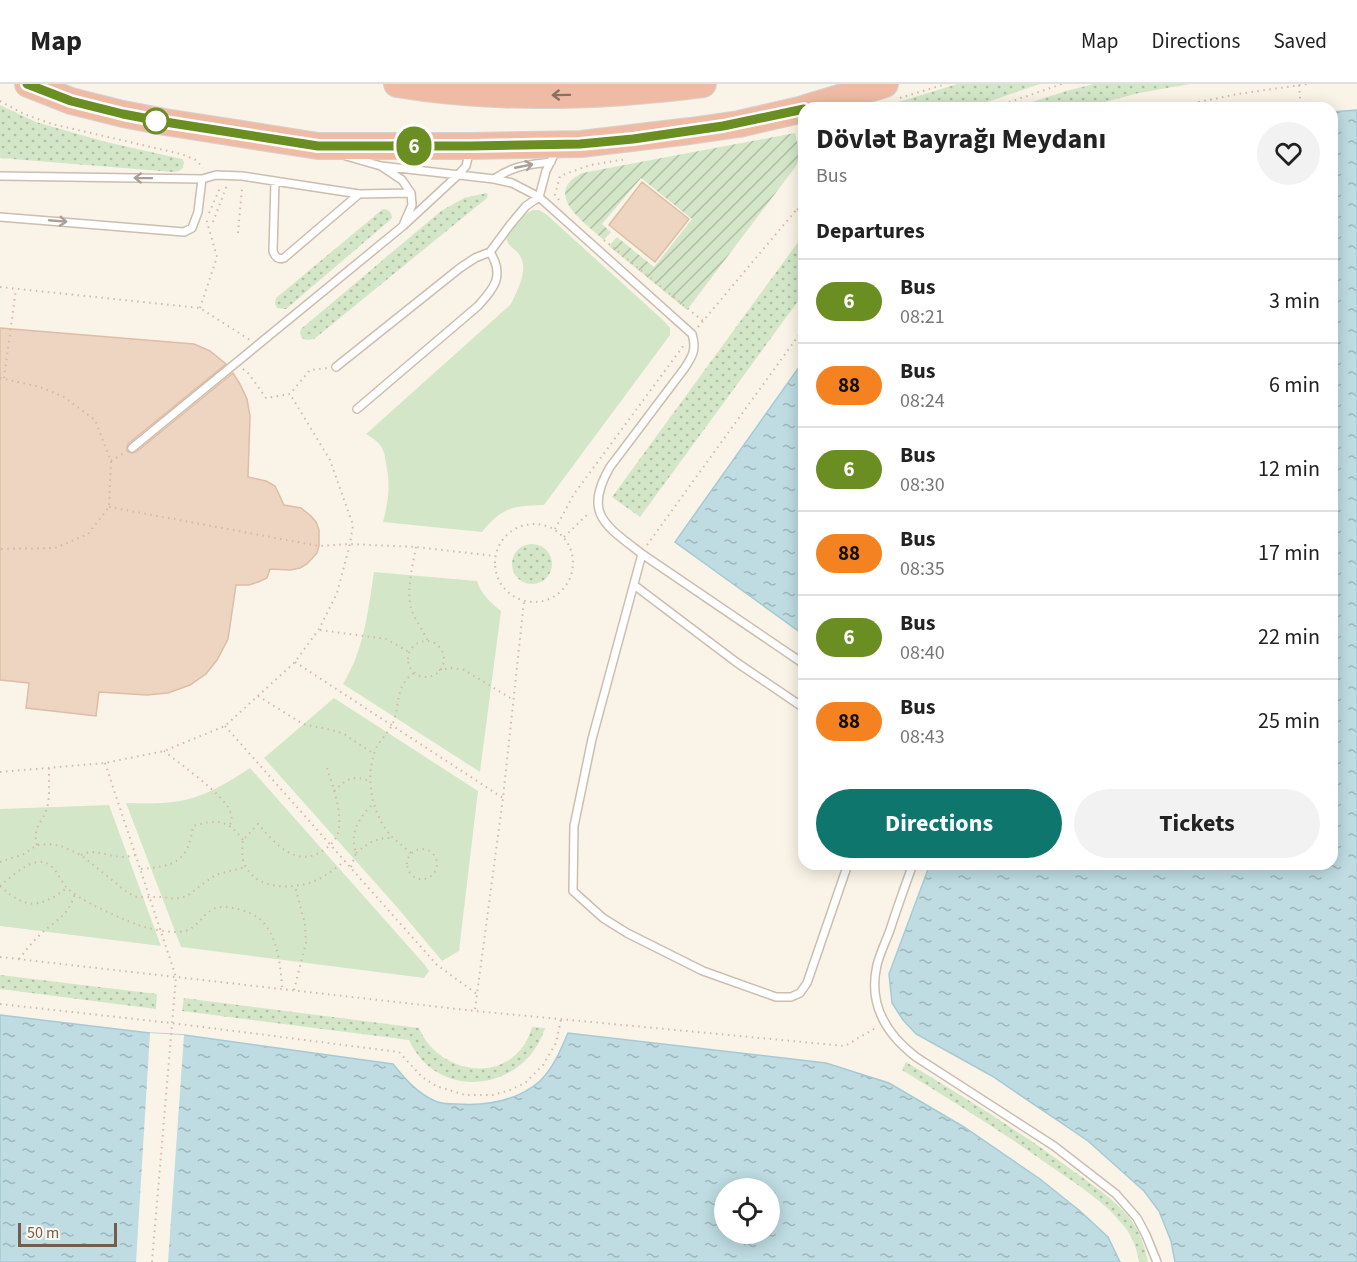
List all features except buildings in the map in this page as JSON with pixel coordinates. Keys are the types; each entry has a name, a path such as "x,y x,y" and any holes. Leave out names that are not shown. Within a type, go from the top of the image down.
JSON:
{"highway":[{"path":"27,84 71,101 165,122 318,146 471,146 555,153 612,141 739,124 798,110"},
{"path":"71,84 165,122"},
{"path":"396,84 517,96 564,96 703,84"},
{"path":"837,102 890,92"}],"lane":[{"path":"318,146 358,161 381,166 512,183 539,196 692,334 695,344 692,357 610,466 598,495 598,510 606,523 642,554 798,660"},
{"path":"132,448 404,226 466,166 471,146"},
{"path":"494,179 519,166 555,153"},
{"path":"336,367 460,268 490,252 526,206 539,196 546,171 555,153"},
{"path":"381,166 402,180 411,193 412,204 404,226"},
{"path":"0,176 201,179 216,175 242,176 359,194 411,193"},
{"path":"0,217 184,232 192,228 198,212 201,179"},
{"path":"275,182 273,251 274,256 278,258 284,258 359,194"},
{"path":"357,409 478,306 492,291 497,282 496,261 490,252"},
{"path":"642,554 612,658 574,826 573,891 603,918 627,933 703,971 776,997 791,997 800,993 807,983 846,870"},
{"path":"634,585 736,662 798,704"},
{"path":"911,870 877,966 875,989 877,1005 884,1023 900,1045 916,1058 1054,1146 1116,1194 1137,1218 1157,1262"}],"path":[{"path":"890,92 946,84"},
{"path":"1010,102 1062,84"},
{"path":"1199,102 1307,84"},
{"path":"1299,85 1300,102"},
{"path":"561,202 555,195 560,176 590,165 626,159"},
{"path":"213,222 227,185"},
{"path":"238,233 242,188"},
{"path":"555,529 574,494 692,334 797,209"},
{"path":"604,240 703,321"},
{"path":"0,287 200,308 252,341"},
{"path":"0,549 55,548 87,534 109,507 111,461 95,420 64,397 40,387 2,378 16,289"},
{"path":"642,554 798,336"},
{"path":"249,374 266,398 290,394 310,370 336,367"},
{"path":"0,772 105,763 164,751 225,726 295,662 319,629 337,593 353,525 330,460 290,394"},
{"path":"111,461 132,448"},
{"path":"109,507 319,546 350,544 416,547 495,556"},
{"path":"564,537 591,511 598,510"},
{"path":"534,523 555,529 564,537 573,560 572,572 567,584 559,593 537,602 513,597 498,579 495,568 498,546 504,537 523,525 534,523"},
{"path":"416,547 409,599 411,609 428,641"},
{"path":"475,1011 503,798 524,601"},
{"path":"319,629 386,639 409,652"},
{"path":"439,670 444,660 437,645 428,641 416,643 409,652 408,663 419,675 430,676 439,670 452,668 464,670 513,700"},
{"path":"295,662 503,798"},
{"path":"411,853 393,838 381,819 374,803 370,781 374,754 381,739 392,725 401,687 414,672"},
{"path":"258,696 303,724 344,734 374,754"},
{"path":"225,726 437,965 477,994"},
{"path":"164,751 224,802 230,811 232,819 230,825"},
{"path":"105,763 176,976 152,1262"},
{"path":"37,845 34,837 47,808 49,768"},
{"path":"243,840 258,824 273,841 297,857 304,858 317,854 331,845 337,836 339,810 327,768"},
{"path":"334,791 350,778 359,777 370,781"},
{"path":"356,853 353,844 354,833 366,810 374,803"},
{"path":"140,869 170,865 186,852 191,841 193,826 214,822 230,825 243,840 245,867 267,884 295,886 310,883 325,876 345,861"},
{"path":"351,867 356,853 366,844 383,837 393,838"},
{"path":"0,862 24,854 37,845 62,846 81,855 128,893 137,897 181,899 215,875 245,867"},
{"path":"421,849 434,855 437,866 433,875 423,880 413,877 406,863 411,853 421,849"},
{"path":"81,855 88,851 117,857 136,855"},
{"path":"68,888 42,903 31,904 9,895 0,886 18,872 38,862 45,863 51,865 75,894 121,918 160,930 181,932 192,928 215,908 235,908 258,917 267,928 280,963 282,989"},
{"path":"294,990 306,943 305,924 295,886"},
{"path":"18,959 67,911 75,894"},
{"path":"0,957 475,1011 845,1046 884,1023"},
{"path":"0,1004 399,1052 422,1077 436,1086 465,1095 493,1095 525,1083 543,1065 556,1043 561,1019"}],"green space":[{"path":"957,84 1040,84 988,102 898,102"},
{"path":"1094,84 1190,84 1105,102 1032,102"},
{"path":"0,105 36,122 106,142 182,159 183,168 173,172 0,158"},
{"path":"795,133 798,145 796,166 687,310 609,246 617,237 654,267 692,219 641,178 602,224 611,232 604,240 578,217 566,199 565,190 570,181 582,173"},
{"path":"486,193 487,198 314,339 302,338 301,329 441,211 464,198"},
{"path":"383,209 388,210 391,214 392,218 389,221 286,309 277,308 276,298"},
{"path":"533,210 546,214 664,321 670,328 670,335 544,505 516,507 502,513 482,532 383,522 389,486 385,455 376,440 366,434 511,304 522,278 523,264 506,237 521,218"},
{"path":"798,242 798,301 640,517 612,497"},
{"path":"532,544 546,550 552,564 546,578 532,584 518,578 512,564 518,550"},
{"path":"374,572 477,581 484,594 501,611 480,772 343,684 360,644"},
{"path":"334,698 478,791 459,951 442,961 264,758"},
{"path":"250,768 424,964 429,971 424,978 181,947 126,803 167,803 194,798 223,785"},
{"path":"109,805 161,946 0,926 0,809"},
{"path":"0,975 157,994 156,1009 0,989"},
{"path":"184,998 419,1028 428,1043 440,1055 470,1068 487,1068 502,1064 516,1054 527,1040 532,1027 545,1028 535,1049 519,1066 501,1077 480,1082 460,1081 440,1074 422,1060 409,1040 182,1011"},
{"path":"906,1062 1011,1128 1109,1197 1135,1226 1148,1262 1139,1262 1129,1233 1100,1202 1018,1144 902,1070"}],"water":[{"path":"1357,110 1357,1262 1175,1262 1171,1241 1159,1211 1144,1191 1088,1141 992,1076 916,1034 892,1003 889,974 928,870 1338,870 1338,112"},
{"path":"798,368 798,631 675,542"},
{"path":"0,1015 184,1035 393,1064 417,1090 437,1102 449,1104 501,1101 531,1088 549,1070 568,1033 826,1063 889,1083 964,1127 1040,1179 1080,1211 1108,1237 1120,1262 0,1262"}],"pier":[{"path":"150,1033 184,1035 168,1262 136,1262"}],"bus line":[{"name":"6","path":"27,84 71,101 123,114 318,146 580,144 723,126 798,110"}]}
